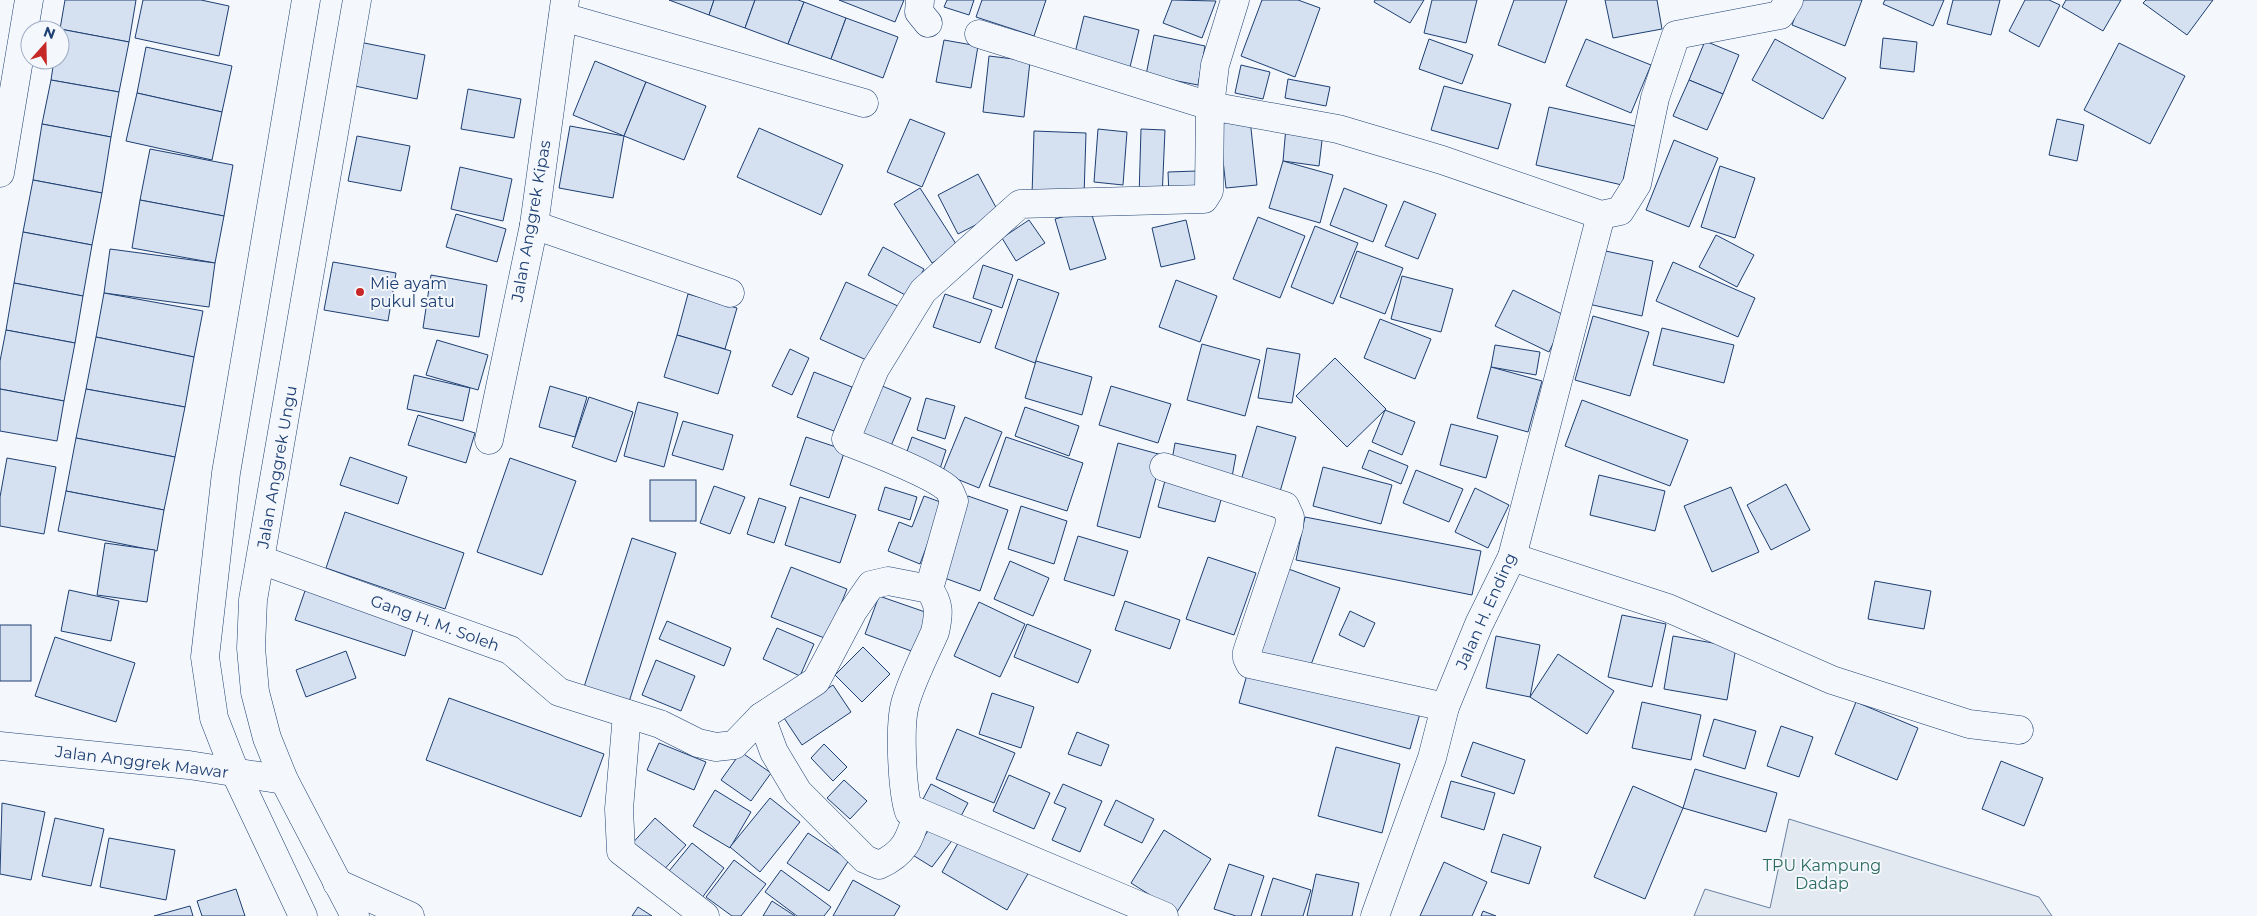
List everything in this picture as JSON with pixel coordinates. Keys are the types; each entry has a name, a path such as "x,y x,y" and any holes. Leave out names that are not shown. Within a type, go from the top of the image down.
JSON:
{"street":[{"path":"0,173 29,0"},
{"path":"302,916 235,772 214,718 205,657 226,472 306,0"},
{"name":"Jalan Anggrek Ungu","path":"355,916 284,780 267,738 255,692 251,648 253,600 357,0"},
{"path":"1164,916 918,812 910,812 906,804 902,757 905,705 935,632 938,620 937,600 929,589 954,501 950,491 940,483 848,442 846,439 875,368 922,292 1020,204 1204,199 1208,192 1210,106 1216,65 1234,0"},
{"path":"979,34 1210,106 1338,129 1442,160 1601,214 1620,211 1637,184 1655,98 1676,35 1780,14 1789,0"},
{"path":"564,9 864,103"},
{"name":"Jalan Anggrek Kipas","path":"489,440 534,225 564,9"},
{"name":"Jalan H. Ending","path":"1375,916 1432,758 1445,707 1479,624 1512,557 1601,214"},
{"path":"534,225 730,293"},
{"path":"1164,467 1286,506 1290,517 1289,527 1247,652 1250,664 1445,707"},
{"path":"1512,557 1668,608 1832,680 1969,724 2019,730"},
{"name":"Gang H. M. Soleh","path":"261,560 510,650 559,692 660,724 698,743 716,747 734,745 761,718 816,681 853,611 871,585 888,581 929,589"},
{"path":"627,714 619,809 621,851 704,916"},
{"path":"761,718 774,752 798,792 865,859 879,865 891,860 910,840 918,812"},
{"name":"Jalan Anggrek Mawar","path":"0,746 190,765 284,780"},
{"path":"337,883 410,916"}],"green space":[{"name":"TPU Kampung Dadap","path":"1789,819 2039,897 2052,916 1694,916 1705,889 1770,908"}],"building":[{"path":"65,0 136,0 129,42 70,31 70,20 62,20"},
{"path":"143,0 201,0 229,6 219,56 135,38"},
{"path":"669,0 714,0 709,15"},
{"path":"714,0 755,0 745,28 709,15"},
{"path":"755,0 798,0 804,2 788,44 745,28"},
{"path":"839,0 904,0 895,22"},
{"path":"947,0 974,0 969,15 944,7"},
{"path":"982,0 1046,0 1034,36 976,17"},
{"path":"1172,0 1216,1 1202,38 1163,23"},
{"path":"1262,0 1298,0 1320,8 1295,77 1241,56"},
{"path":"1375,0 1424,0 1410,23 1374,2"},
{"path":"1432,0 1477,0 1466,43 1424,33"},
{"path":"1514,0 1567,0 1545,63 1498,45"},
{"path":"1605,0 1657,0 1662,29 1613,38"},
{"path":"1801,0 1862,0 1845,46 1792,25"},
{"path":"1885,0 1944,0 1933,26 1883,4"},
{"path":"1953,0 2000,0 1991,35 1947,24"},
{"path":"2025,0 2049,0 2060,5 2039,47 2009,31"},
{"path":"2066,0 2121,0 2103,31 2062,7"},
{"path":"2146,0 2213,0 2187,35 2143,3"},
{"path":"804,2 846,18 831,59 788,44"},
{"path":"1084,16 1139,30 1130,67 1075,53"},
{"path":"846,18 898,37 883,78 831,59"},
{"path":"70,31 129,42 119,92 51,80 52,70 70,70"},
{"path":"1154,35 1205,46 1198,85 1146,75"},
{"path":"1883,38 1917,42 1914,72 1880,68"},
{"path":"1429,39 1473,55 1462,84 1419,69"},
{"path":"1586,39 1651,65 1631,113 1566,86"},
{"path":"1775,39 1846,78 1823,119 1752,80"},
{"path":"944,40 978,46 971,88 936,82"},
{"path":"1705,41 1739,55 1723,94 1689,80"},
{"path":"359,42 425,55 417,99 350,85"},
{"path":"2119,43 2185,76 2150,144 2084,110"},
{"path":"146,47 232,66 222,112 137,93"},
{"path":"989,56 1030,61 1024,117 983,112"},
{"path":"595,61 646,82 624,136 573,115"},
{"path":"1241,65 1270,72 1263,99 1235,93"},
{"path":"1288,79 1330,87 1326,106 1285,98"},
{"path":"51,80 119,92 111,137 42,124"},
{"path":"1689,80 1723,94 1707,130 1673,116"},
{"path":"646,82 706,106 684,160 624,136"},
{"path":"1444,86 1511,104 1498,149 1431,130"},
{"path":"468,89 521,99 514,138 461,129"},
{"path":"137,93 222,112 212,160 126,141"},
{"path":"1549,107 1635,126 1622,185 1536,165"},
{"path":"910,119 945,133 922,187 887,172"},
{"path":"1250,119 1257,185 1226,188 1219,123"},
{"path":"2057,119 2084,125 2077,161 2049,155"},
{"path":"42,124 111,137 102,193 33,180"},
{"path":"570,126 624,136 613,198 559,188"},
{"path":"1286,127 1323,132 1319,166 1283,161"},
{"path":"759,128 843,165 821,215 737,177"},
{"path":"1098,129 1127,132 1123,185 1094,182"},
{"path":"1141,129 1165,130 1162,198 1139,197"},
{"path":"1034,131 1086,133 1084,196 1032,195"},
{"path":"357,136 410,146 401,191 348,181"},
{"path":"1674,140 1718,158 1689,227 1646,210"},
{"path":"150,149 233,165 224,216 140,200"},
{"path":"1283,161 1333,175 1320,223 1269,208"},
{"path":"1720,166 1755,178 1735,238 1701,227"},
{"path":"460,167 512,179 503,221 451,209"},
{"path":"1197,171 1198,194 1169,196 1168,172"},
{"path":"978,174 999,213 958,234 938,195"},
{"path":"33,180 102,193 92,245 23,232"},
{"path":"920,188 958,247 932,263 894,204"},
{"path":"1344,188 1387,205 1373,242 1330,225"},
{"path":"140,200 224,216 215,263 132,248"},
{"path":"1404,201 1436,214 1418,259 1385,246"},
{"path":"1090,209 1106,259 1070,270 1055,219"},
{"path":"456,214 506,229 497,262 446,247"},
{"path":"1258,217 1305,236 1280,298 1233,279"},
{"path":"1029,220 1045,243 1016,261 1002,238"},
{"path":"1186,220 1195,259 1161,267 1152,228"},
{"path":"1315,226 1358,243 1333,304 1291,287"},
{"path":"23,232 92,245 83,296 14,283"},
{"path":"1716,235 1754,255 1737,287 1699,267"},
{"path":"883,247 924,269 909,297 868,275"},
{"path":"110,249 215,263 209,307 104,293"},
{"path":"1596,249 1653,261 1642,316 1584,303"},
{"path":"1357,251 1403,268 1385,314 1340,297"},
{"name":"Mie ayam pukul satu","path":"333,262 396,273 388,321 324,310"},
{"path":"1673,262 1755,298 1738,337 1656,301"},
{"path":"983,265 1013,275 1002,308 973,298"},
{"path":"431,275 487,285 479,337 423,328"},
{"path":"1402,276 1453,289 1441,332 1391,319"},
{"path":"1018,279 1059,293 1035,363 995,348"},
{"path":"1176,280 1217,296 1200,342 1159,327"},
{"path":"846,282 900,307 873,363 820,339"},
{"path":"14,283 83,296 75,343 6,330"},
{"path":"1513,290 1566,316 1549,352 1495,326"},
{"path":"104,293 203,311 194,357 96,337"},
{"path":"688,294 737,308 725,349 677,335"},
{"path":"945,294 992,310 980,343 933,327"},
{"path":"1593,316 1649,332 1630,396 1575,380"},
{"path":"1380,319 1431,339 1415,379 1364,358"},
{"path":"1662,328 1734,345 1724,383 1653,365"},
{"path":"6,330 75,343 64,401 0,389 0,361"},
{"path":"677,335 731,351 718,394 664,377"},
{"path":"96,337 194,357 185,407 86,389"},
{"path":"437,340 488,355 478,390 426,375"},
{"path":"1202,344 1260,360 1245,416 1187,400"},
{"path":"1495,345 1540,352 1536,375 1491,367"},
{"path":"1267,348 1300,354 1292,403 1258,398"},
{"path":"790,349 809,358 792,395 772,386"},
{"path":"1335,358 1386,409 1347,447 1296,396"},
{"path":"1036,361 1092,377 1082,415 1025,398"},
{"path":"1491,367 1542,381 1528,432 1477,418"},
{"path":"814,372 852,387 834,431 797,417"},
{"path":"414,375 470,388 463,421 407,409"},
{"path":"875,383 911,398 888,453 851,438"},
{"path":"550,386 587,397 575,437 539,427"},
{"path":"1111,386 1171,404 1158,443 1099,425"},
{"path":"0,389 64,401 57,441 0,431"},
{"path":"86,389 185,407 175,457 76,438"},
{"path":"589,397 633,412 616,462 572,447"},
{"path":"926,398 955,406 945,439 917,430"},
{"path":"1582,400 1688,440 1670,486 1565,446"},
{"path":"638,402 678,413 664,467 624,456"},
{"path":"1025,407 1079,426 1069,456 1015,436"},
{"path":"1385,410 1415,422 1402,455 1372,442"},
{"path":"418,415 475,433 466,463 408,445"},
{"path":"965,417 1002,432 979,488 942,473"},
{"path":"683,421 733,435 723,470 672,455"},
{"path":"1451,424 1498,436 1486,478 1440,465"},
{"path":"1257,426 1296,437 1279,495 1240,484"},
{"path":"806,437 845,450 829,498 790,485"},
{"path":"912,437 946,450 939,472 904,460"},
{"path":"1006,437 1083,463 1067,511 989,486"},
{"path":"76,438 175,457 164,510 66,491"},
{"path":"1118,443 1162,455 1140,538 1097,526"},
{"path":"1175,443 1236,455 1232,477 1171,466"},
{"path":"1369,450 1408,466 1401,484 1362,468"},
{"path":"350,457 407,477 398,504 340,485"},
{"path":"7,458 56,467 44,534 0,526 0,497"},
{"path":"510,458 576,481 542,575 477,552"},
{"path":"1323,467 1392,485 1381,524 1313,506"},
{"path":"1416,470 1463,489 1449,522 1403,503"},
{"path":"1167,473 1224,489 1215,522 1158,507"},
{"path":"1599,475 1665,491 1655,531 1590,515"},
{"path":"650,480 696,480 696,521 650,521"},
{"path":"1786,484 1810,530 1771,550 1747,505"},
{"path":"714,486 745,497 730,534 700,523"},
{"path":"885,487 917,497 910,520 878,510"},
{"path":"1731,487 1759,552 1712,572 1684,506"},
{"path":"1475,488 1509,505 1488,548 1455,532"},
{"path":"66,491 164,510 157,551 58,531"},
{"path":"924,496 943,503 920,564 888,551 899,522 912,527"},
{"path":"968,496 1008,510 980,591 939,576"},
{"path":"800,497 856,515 840,563 785,545"},
{"path":"759,498 786,507 774,543 747,534"},
{"path":"1021,506 1067,521 1054,564 1008,549"},
{"path":"345,512 464,553 445,609 326,568"},
{"path":"1305,517 1481,551 1472,595 1296,560"},
{"path":"1078,536 1128,551 1114,596 1064,580"},
{"path":"632,538 676,553 629,702 584,687"},
{"path":"105,543 155,550 147,602 97,595"},
{"path":"1208,557 1256,573 1234,635 1186,619"},
{"path":"1010,561 1049,578 1033,616 994,599"},
{"path":"791,567 847,589 827,639 771,617"},
{"path":"1286,568 1340,588 1309,670 1255,650"},
{"path":"1875,581 1931,591 1924,629 1868,619"},
{"path":"307,585 416,620 405,656 295,620"},
{"path":"69,590 119,601 111,641 61,631"},
{"path":"879,596 928,613 914,652 865,634"},
{"path":"1125,601 1180,620 1170,649 1115,630"},
{"path":"979,602 1025,624 1000,677 954,656"},
{"path":"1350,611 1375,623 1364,647 1339,635"},
{"path":"1622,615 1666,624 1652,687 1608,677"},
{"path":"667,621 731,648 724,666 659,639"},
{"path":"1027,624 1091,650 1078,683 1014,657"},
{"path":"0,625 31,625 31,681 0,681"},
{"path":"777,628 814,644 800,676 763,659"},
{"path":"1496,636 1540,645 1530,697 1486,688"},
{"path":"1673,636 1736,647 1727,700 1664,689"},
{"path":"55,637 135,663 116,722 35,696"},
{"path":"863,647 890,674 862,702 835,675"},
{"path":"346,651 356,678 306,697 296,670"},
{"path":"1558,654 1614,691 1587,734 1530,697"},
{"path":"656,660 695,676 681,711 642,695"},
{"path":"1250,664 1421,710 1410,749 1239,703"},
{"path":"833,685 851,712 802,745 784,718"},
{"path":"992,693 1034,707 1021,748 979,734"},
{"path":"449,698 604,754 581,817 426,760"},
{"path":"1642,702 1701,715 1691,760 1632,748"},
{"path":"1856,702 1918,728 1897,780 1835,754"},
{"path":"1714,719 1756,731 1745,769 1703,756"},
{"path":"1781,726 1813,737 1799,777 1767,766"},
{"path":"957,729 1015,753 994,803 936,779"},
{"path":"1077,732 1109,745 1101,766 1068,754"},
{"path":"1473,742 1525,760 1514,794 1461,776"},
{"path":"659,743 706,762 694,790 647,770"},
{"path":"824,744 847,767 833,781 811,758"},
{"path":"1336,747 1400,764 1382,833 1318,816"},
{"path":"741,752 771,773 751,801 721,780"},
{"path":"2001,761 2043,778 2024,826 1982,809"},
{"path":"1695,769 1777,793 1766,832 1683,808"},
{"path":"1009,775 1050,793 1034,829 993,811"},
{"path":"844,780 867,801 850,819 827,798"},
{"path":"1451,781 1495,793 1484,830 1441,817"},
{"path":"931,784 968,803 960,818 923,799"},
{"path":"1063,784 1102,801 1080,852 1052,840 1066,808 1054,803"},
{"path":"1633,786 1683,808 1645,899 1594,877"},
{"path":"715,790 751,812 730,848 693,826"},
{"path":"770,798 800,822 760,872 730,847"},
{"path":"1116,800 1154,819 1142,843 1104,825"},
{"path":"2,803 45,812 31,880 0,874"},
{"path":"55,818 104,829 91,886 42,876"},
{"path":"655,818 686,845 661,873 630,846"},
{"path":"934,823 954,838 932,867 911,854"},
{"path":"1164,830 1211,859 1177,912 1131,883"},
{"path":"808,833 849,860 829,891 787,863"},
{"path":"963,834 1029,872 1007,910 942,872"},
{"path":"1503,834 1541,847 1529,884 1491,872"},
{"path":"109,838 175,850 166,900 100,887"},
{"path":"692,843 724,868 699,902 665,876"},
{"path":"734,860 766,884 741,916 732,916 706,897"},
{"path":"1444,862 1487,882 1472,916 1420,916"},
{"path":"1229,864 1264,876 1251,916 1236,916 1214,909"},
{"path":"781,870 831,907 824,916 797,916 765,892"},
{"path":"1316,874 1359,883 1352,916 1307,916"},
{"path":"1273,878 1311,890 1303,916 1261,916"},
{"path":"853,880 900,906 894,916 833,916"},
{"path":"236,889 245,916 202,916 197,901"},
{"path":"772,901 795,916 763,916"},
{"path":"190,906 193,916 154,916"},
{"path":"638,907 652,916 632,916"},
{"path":"1483,911 1496,916 1481,916"}],"place":[{"name":"Mie ayam pukul satu","path":"360,292"}]}
